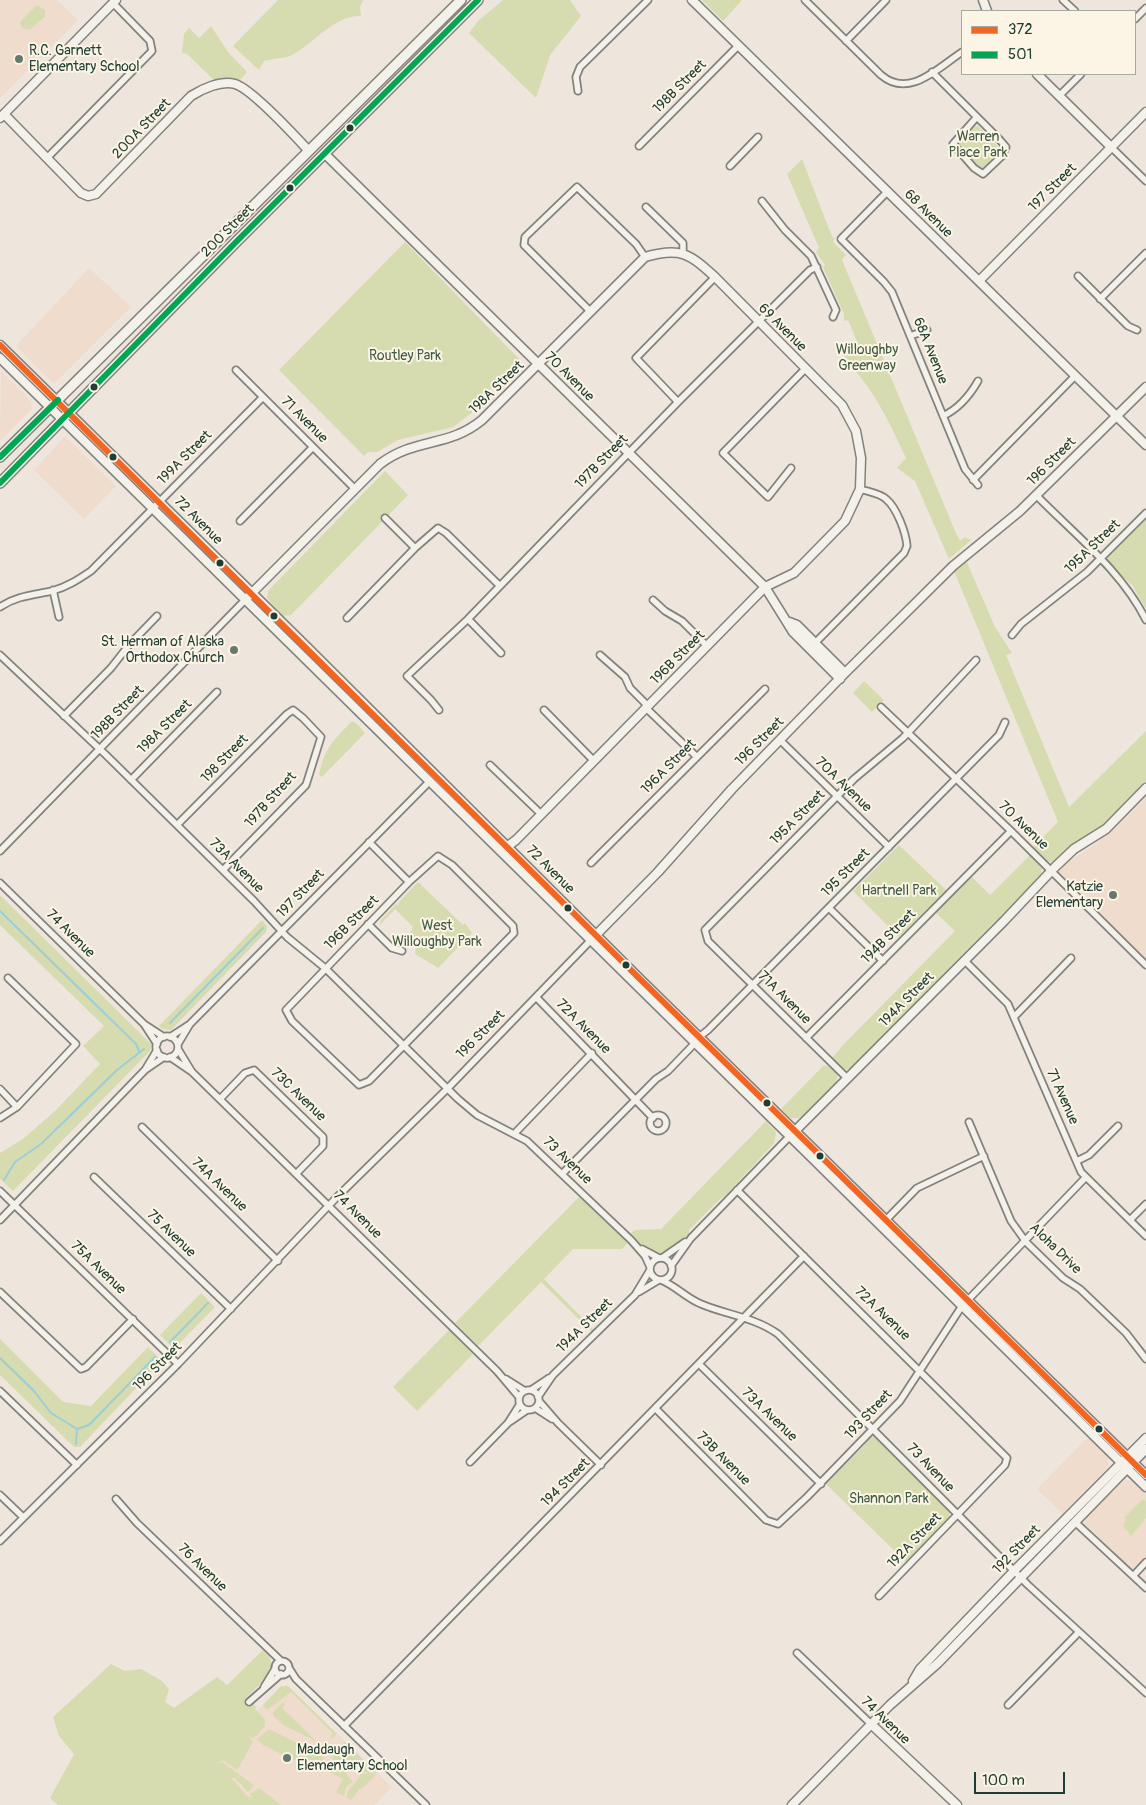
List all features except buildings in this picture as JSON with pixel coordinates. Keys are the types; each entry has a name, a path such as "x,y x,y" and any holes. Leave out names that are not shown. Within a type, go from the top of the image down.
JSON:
{"main road":[{"path":"436,23 454,0"},
{"name":"200 Street","path":"0,457 461,0"},
{"name":"200 Street","path":"0,483 478,0"},
{"name":"68 Avenue","path":"692,0 1146,445"},
{"path":"47,158 2,116 113,1"},
{"path":"1038,75 1111,147"},
{"name":"200A Street","path":"47,158 81,192 88,196 96,194 191,96 203,89 218,85 235,84 251,93 308,150"},
{"name":"197 Street","path":"978,282 1146,112"},
{"path":"325,154 326,139 332,126"},
{"name":"70 Avenue","path":"325,154 765,587 789,622 793,632 842,676"},
{"path":"645,257 666,252 683,252"},
{"name":"69 Avenue","path":"683,252 696,260 714,277 842,405 856,431 861,458 860,489"},
{"name":"198A Street","path":"380,464 407,448 451,439 473,428 645,257"},
{"name":"72 Avenue","path":"0,345 152,508 459,810 594,937 697,1040"},
{"name":"72 Avenue","path":"0,358 54,404"},
{"name":"196 Street","path":"594,937 658,872 732,789 842,676 953,566 1036,496 1146,387"},
{"name":"72 Avenue","path":"66,416 160,501 508,846 656,1004 668,1012 690,1033 792,1134 911,1257 924,1264 1146,1488"},
{"name":"198B Street","path":"245,600 380,464"},
{"name":"196B Street","path":"508,846 765,587 794,573 845,521 860,489"},
{"name":"70 Avenue","path":"789,622 797,625 815,643 842,676"},
{"path":"430,781 436,780 460,804 471,810"},
{"name":"194A Street","path":"792,1134 1050,871 1074,849 1106,829 1146,788"},
{"path":"459,810 476,821 500,844 508,846"},
{"name":"72 Avenue","path":"792,1134 885,1221 964,1304 1024,1357 1146,1475"},
{"name":"192 Street","path":"1130,1460 1146,1438"},
{"name":"192 Street","path":"911,1684 920,1669 1014,1571 1123,1466 1146,1449"},
{"name":"192 Street","path":"792,1805 911,1684 938,1663 1021,1578 1075,1522 1123,1466"},
{"name":"74 Avenue","path":"871,1724 957,1805"}],"street":[{"path":"578,91 576,77 580,67 648,0"},
{"path":"805,0 881,75 896,84 913,84 961,53"},
{"path":"846,41 886,0"},
{"path":"1063,0 1074,10"},
{"path":"47,158 146,59 152,47 146,37 113,1"},
{"path":"1136,18 1146,8"},
{"name":"198B Street","path":"639,146 738,46"},
{"path":"932,72 1006,149 999,160 983,174 974,168 953,144 976,118"},
{"path":"1058,96 1080,75"},
{"path":"730,166 758,137"},
{"path":"1111,147 1146,181"},
{"path":"591,312 524,245 523,241 577,186 636,244 645,257"},
{"name":"68A Avenue","path":"888,191 841,239 888,287 966,469 976,482 1075,376"},
{"path":"762,201 785,230 811,256 836,310 833,317"},
{"name":"69 Avenue","path":"646,207 683,243 683,252"},
{"path":"1100,299 1146,253"},
{"name":"197B Street","path":"438,710 431,700 407,676 468,619 628,453 810,270 817,267"},
{"path":"1078,276 1128,326 1137,330"},
{"path":"678,402 636,358 714,277"},
{"path":"910,336 927,330"},
{"name":"71 Avenue","path":"236,370 355,489"},
{"path":"790,468 768,497 723,454 806,370"},
{"path":"943,416 952,412 972,392 978,381"},
{"name":"199A Street","path":"0,607 24,595 54,590 76,582 91,571 263,396"},
{"path":"240,521 313,447"},
{"path":"815,643 906,548 905,537 889,502 880,496 860,489"},
{"path":"1036,496 1128,588 1146,620"},
{"name":"195A Street","path":"1012,636 1021,624 1075,582 1146,513"},
{"path":"385,518 415,548"},
{"path":"347,618 415,548 438,528 446,533 500,586"},
{"path":"54,590 59,617"},
{"name":"198B Street","path":"0,851 245,600"},
{"path":"653,600 665,611 682,621 707,646"},
{"path":"64,716 111,668 129,645 157,616"},
{"path":"468,619 501,653"},
{"name":"73A Avenue","path":"0,655 100,749 282,931 325,968 403,1046 477,1115"},
{"path":"600,655 625,677 630,688 645,703 646,708 697,757"},
{"name":"195A Street","path":"705,934 707,927 837,796 864,770 908,734 976,660"},
{"name":"196A Street","path":"592,863 765,689"},
{"name":"198A Street","path":"131,780 217,692"},
{"name":"70 Avenue","path":"881,707 1011,831 1146,965"},
{"path":"544,710 594,761"},
{"name":"198 Street","path":"177,825 292,711 300,714 321,737"},
{"name":"195 Street","path":"562,1174 889,847 999,735 1006,722"},
{"name":"197B Street","path":"223,870 306,785 321,737"},
{"name":"70A Avenue","path":"780,740 889,847"},
{"path":"490,765 541,814"},
{"name":"197 Street","path":"157,1047 167,1037 190,1024 430,781"},
{"name":"194B Street","path":"806,1038 1011,831"},
{"path":"369,842 410,882"},
{"name":"196B Street","path":"438,856 452,865 513,926 514,931 369,1081 362,1085 357,1084 292,1021 286,1012 325,968 410,882 438,856"},
{"name":"74 Avenue","path":"0,882 144,1024 167,1037 178,1047 192,1072"},
{"path":"829,908 883,961"},
{"path":"368,924 392,948 402,951"},
{"name":"71A Avenue","path":"705,934 708,941 847,1078"},
{"name":"196 Street","path":"0,1542 178,1364 405,1127 447,1088 594,937"},
{"path":"1014,1017 1071,958"},
{"name":"71 Avenue","path":"964,960 1005,1000 1076,1161 1086,1177 1146,1236"},
{"path":"0,1118 16,1107 76,1044 8,978"},
{"name":"72A Avenue","path":"536,998 592,1053 653,1118"},
{"name":"74 Avenue","path":"144,1024 157,1047 167,1057 192,1072 330,1206 503,1377 527,1410"},
{"name":"197 Street","path":"167,1057 178,1047 190,1024"},
{"path":"145,1070 157,1047"},
{"path":"515,1133 592,1053"},
{"path":"0,1220 145,1070 167,1057"},
{"name":"73C Avenue","path":"220,1099 249,1070 254,1070 261,1076 324,1140 323,1146 297,1174"},
{"path":"0,1089 16,1107"},
{"name":"73 Avenue","path":"477,1115 515,1133 534,1146 631,1240 646,1252 661,1258"},
{"name":"Aloha Drive","path":"969,1122 1012,1221 1026,1242 1119,1327 1146,1359"},
{"path":"1076,1161 1089,1155 1118,1126"},
{"name":"74A Avenue","path":"142,1127 278,1261"},
{"name":"194A Street","path":"672,1268 691,1238 792,1134"},
{"path":"885,1221 918,1188 984,1156"},
{"name":"75 Avenue","path":"94,1177 231,1309"},
{"name":"193 Street","path":"775,1524 780,1522 821,1484 900,1401 964,1304 1026,1242 1032,1232 1086,1177"},
{"name":"72A Avenue","path":"737,1190 1007,1458"},
{"name":"75A Avenue","path":"0,1191 178,1364"},
{"path":"1130,1220 1146,1204"},
{"name":"194A Street","path":"661,1258 691,1238"},
{"name":"73 Avenue","path":"631,1240 645,1256 650,1269"},
{"name":"194 Street","path":"344,1726 804,1256"},
{"path":"672,1268 669,1276 660,1280 653,1276 650,1269 653,1261 661,1258 668,1261 672,1268 679,1289"},
{"name":"194A Street","path":"635,1295 650,1269"},
{"name":"194A Street","path":"519,1400 528,1390 553,1375 635,1295 660,1280"},
{"name":"73 Avenue","path":"660,1280 679,1289 702,1305 754,1320 778,1334 1021,1578 1146,1694"},
{"path":"0,1292 83,1369 133,1319"},
{"name":"73A Avenue","path":"699,1364 821,1484"},
{"name":"194A Street","path":"535,1408 553,1375"},
{"name":"74 Avenue","path":"503,1377 528,1390 539,1399"},
{"path":"0,1391 76,1465"},
{"path":"539,1399 558,1423 601,1465"},
{"path":"508,1423 519,1400"},
{"path":"470,1462 508,1423 527,1410 535,1408 558,1423"},
{"name":"73B Avenue","path":"656,1409 766,1520 775,1524"},
{"name":"192A Street","path":"879,1596 1005,1465 1007,1458"},
{"path":"0,1495 23,1517"},
{"name":"76 Avenue","path":"116,1500 137,1523 272,1654 278,1665"},
{"path":"1075,1522 1146,1588"},
{"path":"1133,1576 1146,1562"},
{"path":"1008,1705 1079,1632"},
{"name":"74 Avenue","path":"798,1653 871,1724"},
{"path":"249,1702 264,1686 278,1665 287,1664 285,1672 264,1686"},
{"path":"278,1665 296,1679 426,1805"}],"shaded area":[{"name":"R.C. Garnett Elementary School","path":"0,0 57,0 78,20 0,98"},
{"path":"89,268 131,307 54,384 16,346"},
{"path":"1,371 31,401 32,409 0,441"},
{"path":"65,436 116,486 84,519 34,470"},
{"name":"Katzie Elementary","path":"1146,798 1146,960 1061,877 1059,872 1064,864 1098,843 1101,838 1119,825"},
{"path":"1089,1439 1107,1457 1109,1466 1063,1514 1037,1489 1085,1440"},
{"path":"1125,1480 1133,1481 1146,1493 1146,1556 1133,1568 1127,1565 1085,1523 1086,1517"},
{"name":"Maddaugh Elementary School","path":"281,1686 288,1686 392,1787 374,1805 191,1805 178,1793"}],"green space":[{"path":"278,0 363,0 360,7 361,16 351,17 333,25 290,56 264,61 259,70 233,46"},
{"path":"503,0 570,0 581,16 550,55 536,98 469,33 478,21"},
{"path":"702,0 742,0 723,21"},
{"path":"37,5 45,10 45,16 30,30 24,29 20,24 21,21"},
{"path":"211,26 228,52 247,72 241,79 213,79 187,54 182,53 184,34 189,28 199,38"},
{"name":"Warren Place Park","path":"978,126 1001,150 984,168 978,166 959,146 966,134"},
{"name":"Willoughby Greenway","path":"802,159 829,229 833,238 835,237 833,242 846,255 842,260 955,531 960,541 965,537 971,540 949,559 915,481 897,468 906,458 886,418 872,393 843,358 858,344 848,320 844,321 844,314 823,267 825,265 816,252 819,248 787,174"},
{"name":"Routley Park","path":"405,242 519,359 518,369 504,386 495,386 489,391 490,399 453,427 398,440 377,452 368,452 364,456 279,370"},
{"path":"385,471 408,495 291,615 282,616 267,598 268,591"},
{"path":"1146,517 1146,609 1132,585 1107,560 1111,553"},
{"path":"966,560 995,627 1012,653 1006,655 1069,807 1146,731 1146,782 1104,825 1052,862 1045,861 1032,848 1058,822 954,571"},
{"path":"864,681 884,700 872,712 853,693"},
{"path":"352,721 365,733 322,777 319,775 327,751 335,739"},
{"name":"Hartnell Park","path":"899,845 946,890 899,937 853,891"},
{"path":"1031,854 1042,866 1041,874 1001,919 996,920 851,1068 844,1070 832,1058 955,931 935,912 971,876 990,895"},
{"name":"West Willoughby Park","path":"418,882 463,925 465,923 472,933 438,968 415,954 416,944 411,938 408,938 413,927 395,909 379,926 381,920 396,904 398,906 399,902"},
{"path":"0,895 151,1044 150,1051 13,1191 0,1179 0,1153 23,1139 55,1111 100,1064 83,1046 104,1026 0,925"},
{"path":"262,920 267,926 266,932 171,1030 162,1029 159,1026"},
{"path":"824,1065 837,1073 837,1081 801,1118 790,1118 781,1109"},
{"path":"766,1121 776,1132 774,1143 725,1196 689,1230 689,1236 661,1255 648,1250 636,1241 631,1233 635,1230 661,1229"},
{"path":"580,1196 629,1242 622,1249 573,1249 544,1279 594,1330 592,1332 541,1282 478,1346 455,1323"},
{"path":"201,1293 215,1307 174,1349 160,1335"},
{"path":"449,1330 473,1354 417,1411 393,1387"},
{"path":"0,1339 63,1402 91,1406 148,1347 162,1361 80,1447 74,1447 0,1375"},
{"name":"Shannon Park","path":"875,1436 950,1511 949,1519 906,1562 825,1483 863,1447 869,1438"},
{"path":"1143,1499 1146,1501 1146,1518 1131,1536 1123,1526 1126,1520 1124,1518"},
{"path":"263,1650 269,1656 273,1667 270,1674 245,1699 257,1707 255,1709 265,1719 265,1726 254,1738 248,1736 253,1742 237,1770 223,1760 214,1764 222,1762 254,1785 248,1792 235,1778 231,1778 247,1796 252,1798 250,1794 259,1788 281,1805 58,1805 50,1798 74,1754 59,1736 53,1717 111,1664 125,1671 141,1669 162,1681 169,1689 165,1702 174,1708 217,1677 227,1685"},
{"path":"281,1686 288,1686 337,1734 329,1740 333,1733 291,1692 267,1710 263,1705"},
{"path":"283,1702 285,1704 282,1708 316,1741 283,1725 273,1715 273,1712"},
{"path":"269,1729 305,1747 304,1753 297,1760 293,1760 263,1745 257,1739"},
{"path":"345,1742 377,1773 361,1772 354,1761 339,1762 331,1758"},
{"path":"309,1750 323,1757 320,1767 316,1765 314,1769 299,1761"},
{"path":"330,1760 338,1764 346,1763 346,1773 353,1781 346,1787 344,1796 336,1792 343,1779 325,1770"},
{"path":"372,1773 376,1775 360,1788 351,1800 346,1797 349,1789 360,1774"}],"waterway":[{"path":"0,911 136,1044 139,1051"},
{"path":"170,1023 263,928"},
{"path":"4,1180 15,1162 41,1144 117,1070 144,1049"},
{"path":"170,1342 208,1303"},
{"path":"0,1358 34,1391 51,1413 77,1429 89,1425 155,1357"},
{"path":"76,1444 77,1429"}],"transit line":[{"name":"501","path":"0,483 236,242 478,0"},
{"name":"372","path":"0,345 641,980 1146,1475"},
{"name":"501","path":"0,457 58,400"}],"place":[{"name":"R.C. Garnett Elementary School","path":"19,59"},
{"name":"St. Herman of Alaska Orthodox Church","path":"234,650"},
{"name":"Katzie Elementary","path":"1113,895"},
{"name":"Maddaugh Elementary School","path":"287,1758"}]}
